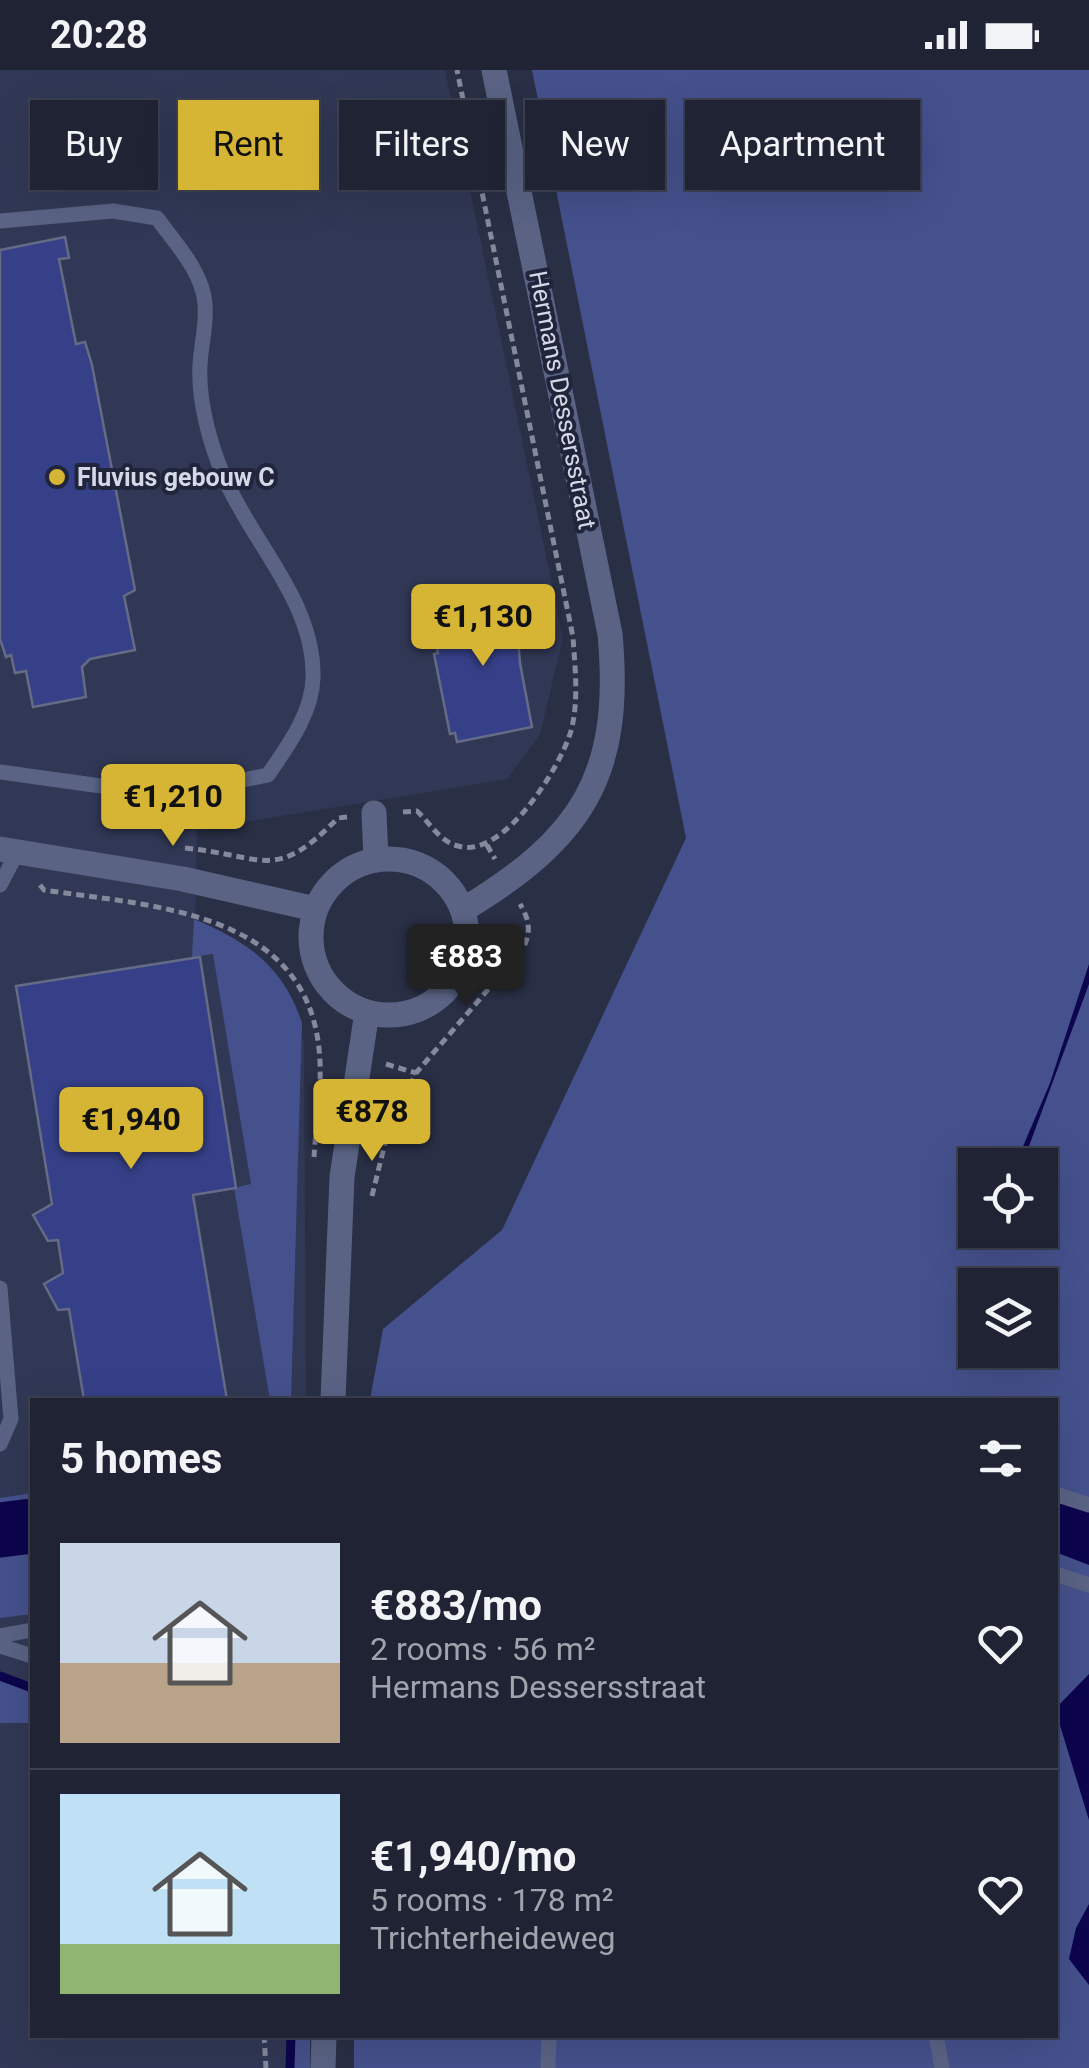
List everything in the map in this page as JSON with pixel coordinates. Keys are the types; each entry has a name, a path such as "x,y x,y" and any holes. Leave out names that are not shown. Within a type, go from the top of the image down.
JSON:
{"street":[{"name":"Hermans Dessersstraat","path":"463,910 509,882 556,843 587,797 608,747 615,692 610,634 494,70"},
{"path":"374,814 376,859"},
{"path":"9,850 183,879 315,909"},
{"path":"376,859 403,860 428,869 449,887 463,910 462,966 446,990 423,1008 395,1015 366,1012 334,992 313,960 310,934 315,909 329,885 350,868 376,859"},
{"path":"333,1398 342,1177 366,1012"},
{"path":"324,2038 324,2068"}],"lane":[{"path":"0,221 113,210 157,218 192,266 206,302 199,369 206,424 224,478 303,623 313,680 304,714 268,775 189,791 144,792 0,772"},
{"path":"0,885 9,850"},
{"path":"0,1288 12,1419 0,1444"},
{"path":"1058,1495 1089,1504"},
{"path":"1058,1575 1089,1585"},
{"path":"0,1641 30,1643"},
{"path":"0,1641 30,1643"},
{"path":"548,2068 549,2038"},
{"path":"937,2038 942,2068"}],"path":[{"path":"181,848 279,863 302,852 338,818 417,811 438,836 460,848 487,845 526,810 552,774 570,732 576,690 566,599 457,70"},
{"path":"370,1215 386,1139 416,1072 522,949 529,934 529,920 487,845"},
{"path":"9,850 44,890 175,910 220,921 253,940 282,966 301,991 320,1050 314,1160"},
{"path":"264,2038 266,2068"}],"shaded area":[{"path":"0,70 445,70 451,100 339,100 339,190 470,190 563,637 540,735 507,779 197,830 195,920 288,995 304,1043 306,1398 30,1398 30,1502 0,1506"},
{"path":"532,70 1089,70 1089,2068 354,2068 354,2038 1058,2038 1058,1398 370,1398 383,1329 502,1230 686,838 556,190 665,190 665,100 538,100"},
{"path":"194,919 231,937 261,958 285,986 302,1023 291,1398 270,1398 234,1188 251,1184 213,954 192,957"},
{"path":"1089,964 1089,984 1028,1148 1022,1148 1050,1083"},
{"path":"30,1493 30,1516 0,1520 0,1498"},
{"path":"1058,1503 1089,1510 1089,1565 1058,1553"},
{"path":"30,1539 30,2038 306,2038 306,2068 0,2068 0,1544"},
{"path":"30,1543 30,1614 0,1618 0,1547"},
{"path":"1089,1674 1089,1820 1058,1719 1058,1706"},
{"path":"0,1681 30,1691 30,1723 0,1723"},
{"path":"1089,1904 1089,1985 1069,1959 1076,1928"},
{"path":"295,2038 310,2038 310,2068 294,2068"}],"building":[{"name":"Fluvius gebouw C","path":"65,237 69,258 59,259 76,344 85,342 92,365 135,590 124,596 135,650 90,659 82,667 86,697 33,707 26,671 15,673 11,655 6,657 0,639 0,250"},
{"path":"500,595 508,598 509,606 522,604 528,636 518,638 520,663 532,727 457,742 455,733 450,734 434,654 438,653 436,644 450,642 444,611 449,606"},
{"path":"200,957 236,1188 193,1195 227,1398 84,1398 69,1309 58,1310 44,1284 63,1273 58,1240 48,1241 33,1215 52,1204 16,986"}],"waterway":[{"path":"0,1530 30,1526"},
{"path":"0,1676 30,1687"},
{"path":"290,2068 291,2038"}],"place":[{"name":"Fluvius gebouw C","path":"57,477"}]}
